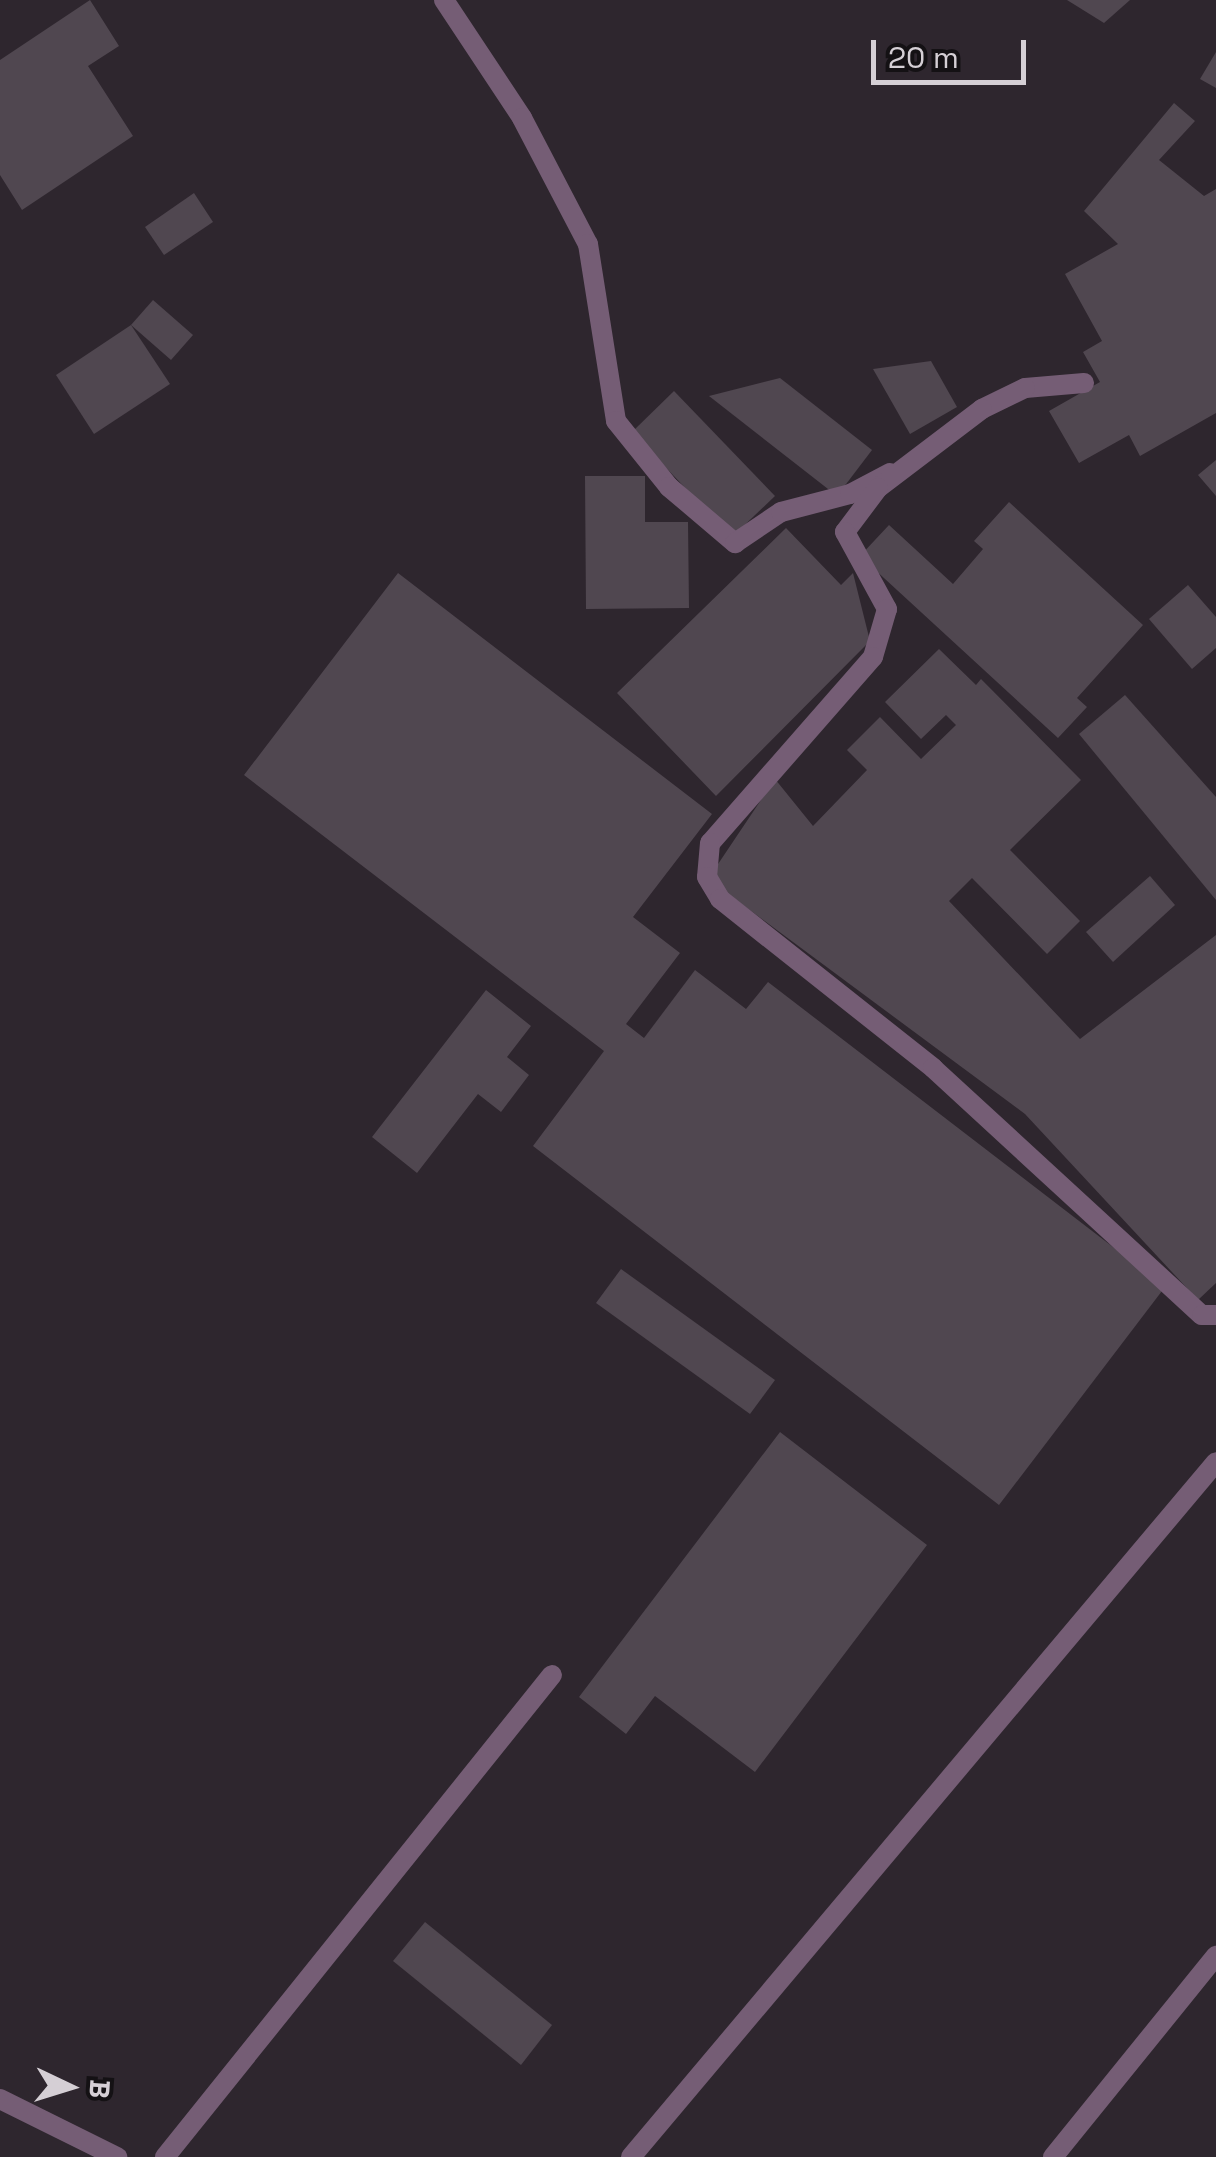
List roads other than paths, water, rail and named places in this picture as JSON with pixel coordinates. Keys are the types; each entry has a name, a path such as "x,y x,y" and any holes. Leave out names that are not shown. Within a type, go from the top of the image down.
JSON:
{"street":[{"path":"444,0 522,118 588,244 616,421 670,486 735,543 781,512 893,472 1025,388 1084,384"},
{"path":"893,472 845,532 887,609 874,657 710,843 707,877 720,899 933,1068 1202,1316 1216,1314"},
{"path":"631,2157 1216,1462"},
{"path":"165,2157 552,1675"},
{"path":"1054,2157 1216,1956"},
{"path":"0,2099 117,2157"}]}
